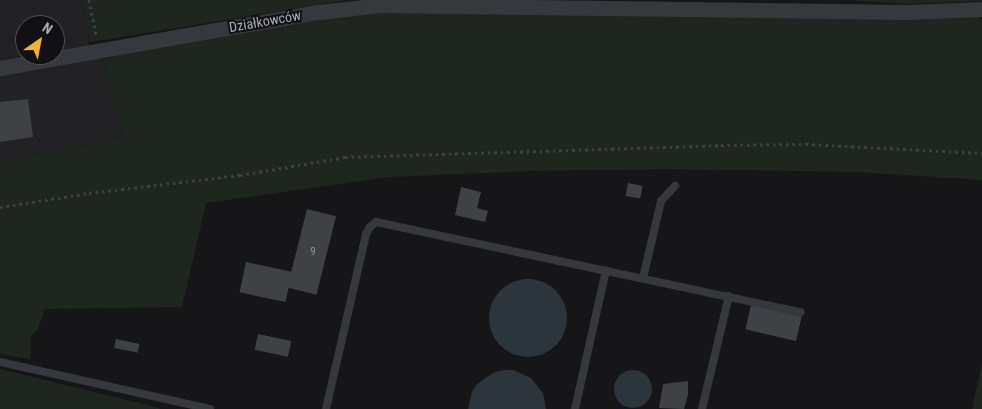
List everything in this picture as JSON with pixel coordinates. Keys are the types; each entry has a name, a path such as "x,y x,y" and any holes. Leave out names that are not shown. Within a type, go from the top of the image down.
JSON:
{"street":[{"name":"Działkowców","path":"0,68 319,12 380,5 908,12 982,9"}],"lane":[{"path":"643,278 661,201 675,186"},
{"path":"326,409 366,234 376,222 802,312"},
{"path":"575,409 606,270"},
{"path":"702,409 729,296"},
{"path":"0,362 210,409"}],"path":[{"path":"89,0 99,50"},
{"path":"0,207 89,193 240,175 345,157 721,144 806,144 982,153"}],"shaded area":[{"path":"0,0 81,0 90,42 87,42 103,59 123,138 0,160"},
{"path":"81,0 348,0 90,42"},
{"path":"845,0 982,0 982,1 906,4"},
{"path":"362,11 977,16 982,20 982,180 857,172 664,169 533,171 389,177 206,203 182,307 45,309 37,331 31,336 30,359 0,354 0,160 123,138 103,59 313,13"},
{"path":"520,279 536,279 550,285 561,296 567,310 567,326 561,340 550,351 536,357 520,357 506,351 495,340 489,326 489,310 495,296 506,285"},
{"path":"982,364 982,409 972,409"},
{"path":"0,369 160,408 0,409"},
{"path":"513,370 531,378 543,393 546,409 468,409 472,392 477,384 493,373"},
{"path":"633,370 647,375 652,389 647,403 633,408 619,403 614,389 619,375"}],"building":[{"path":"28,99 33,137 0,142 0,102"},
{"path":"628,183 643,186 640,199 626,196"},
{"path":"461,187 481,192 477,208 488,211 485,222 455,215"},
{"path":"307,209 336,216 317,295 287,288"},
{"path":"246,262 292,272 286,302 240,292"},
{"path":"751,305 802,317 796,341 745,329"},
{"path":"258,334 291,341 288,357 255,350"},
{"path":"116,339 139,344 138,353 114,348"},
{"path":"688,381 688,395 684,409 659,408 663,384"}]}
